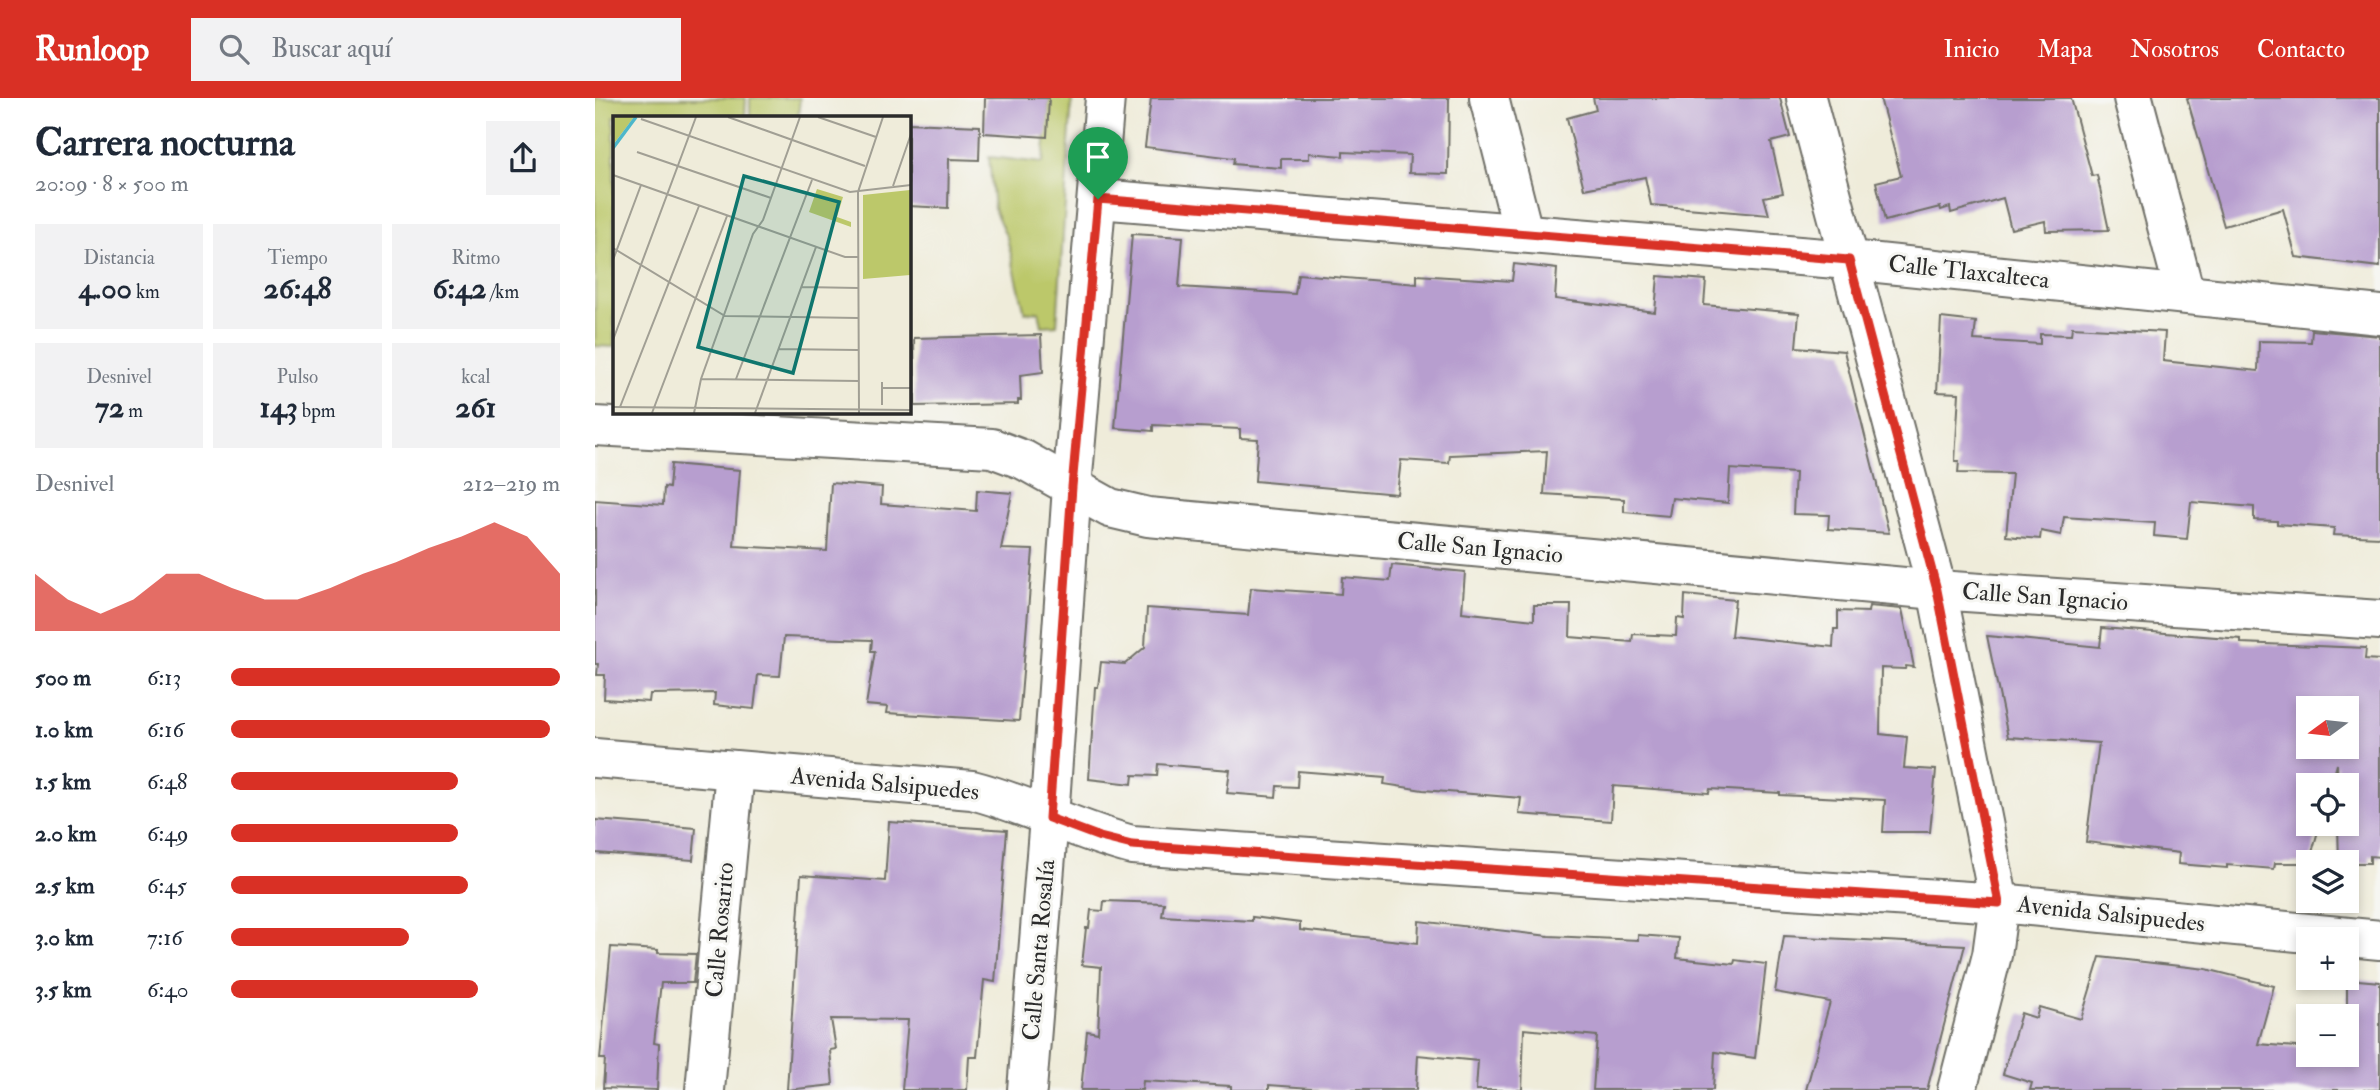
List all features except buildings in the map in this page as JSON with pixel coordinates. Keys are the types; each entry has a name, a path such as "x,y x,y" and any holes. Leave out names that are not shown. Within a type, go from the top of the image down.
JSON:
{"street":[{"name":"Calle Santa Rosalía","path":"1027,1090 1072,487 1105,98"},
{"path":"1489,98 1523,232"},
{"path":"1807,98 1937,590 1999,903 1992,955 1957,1090"},
{"path":"2133,98 2185,294"},
{"name":"Calle Tlaxcalteca","path":"1098,199 1849,260 2380,315"},
{"name":"Calle San Ignacio","path":"595,426 992,448 1024,460 1110,508 1148,517 1937,590 2380,620"},
{"name":"Avenida Salsipuedes","path":"595,758 972,790 1004,798 1100,837 1132,845 1999,903 2380,940"},
{"name":"Calle Rosarito","path":"705,1090 735,771"}],"green space":[{"path":"595,98 746,98 745,116 613,116 613,347 595,346"},
{"path":"750,98 800,98 798,116 750,116"},
{"path":"1049,98 1072,98 1057,325 1042,326 1039,311 1025,313 1007,238 994,209 989,157 1043,163"}],"route":[{"path":"1098,199 1849,260 1937,590 1999,903 1132,845 1100,837 1049,818 1072,487 1098,199"}]}
